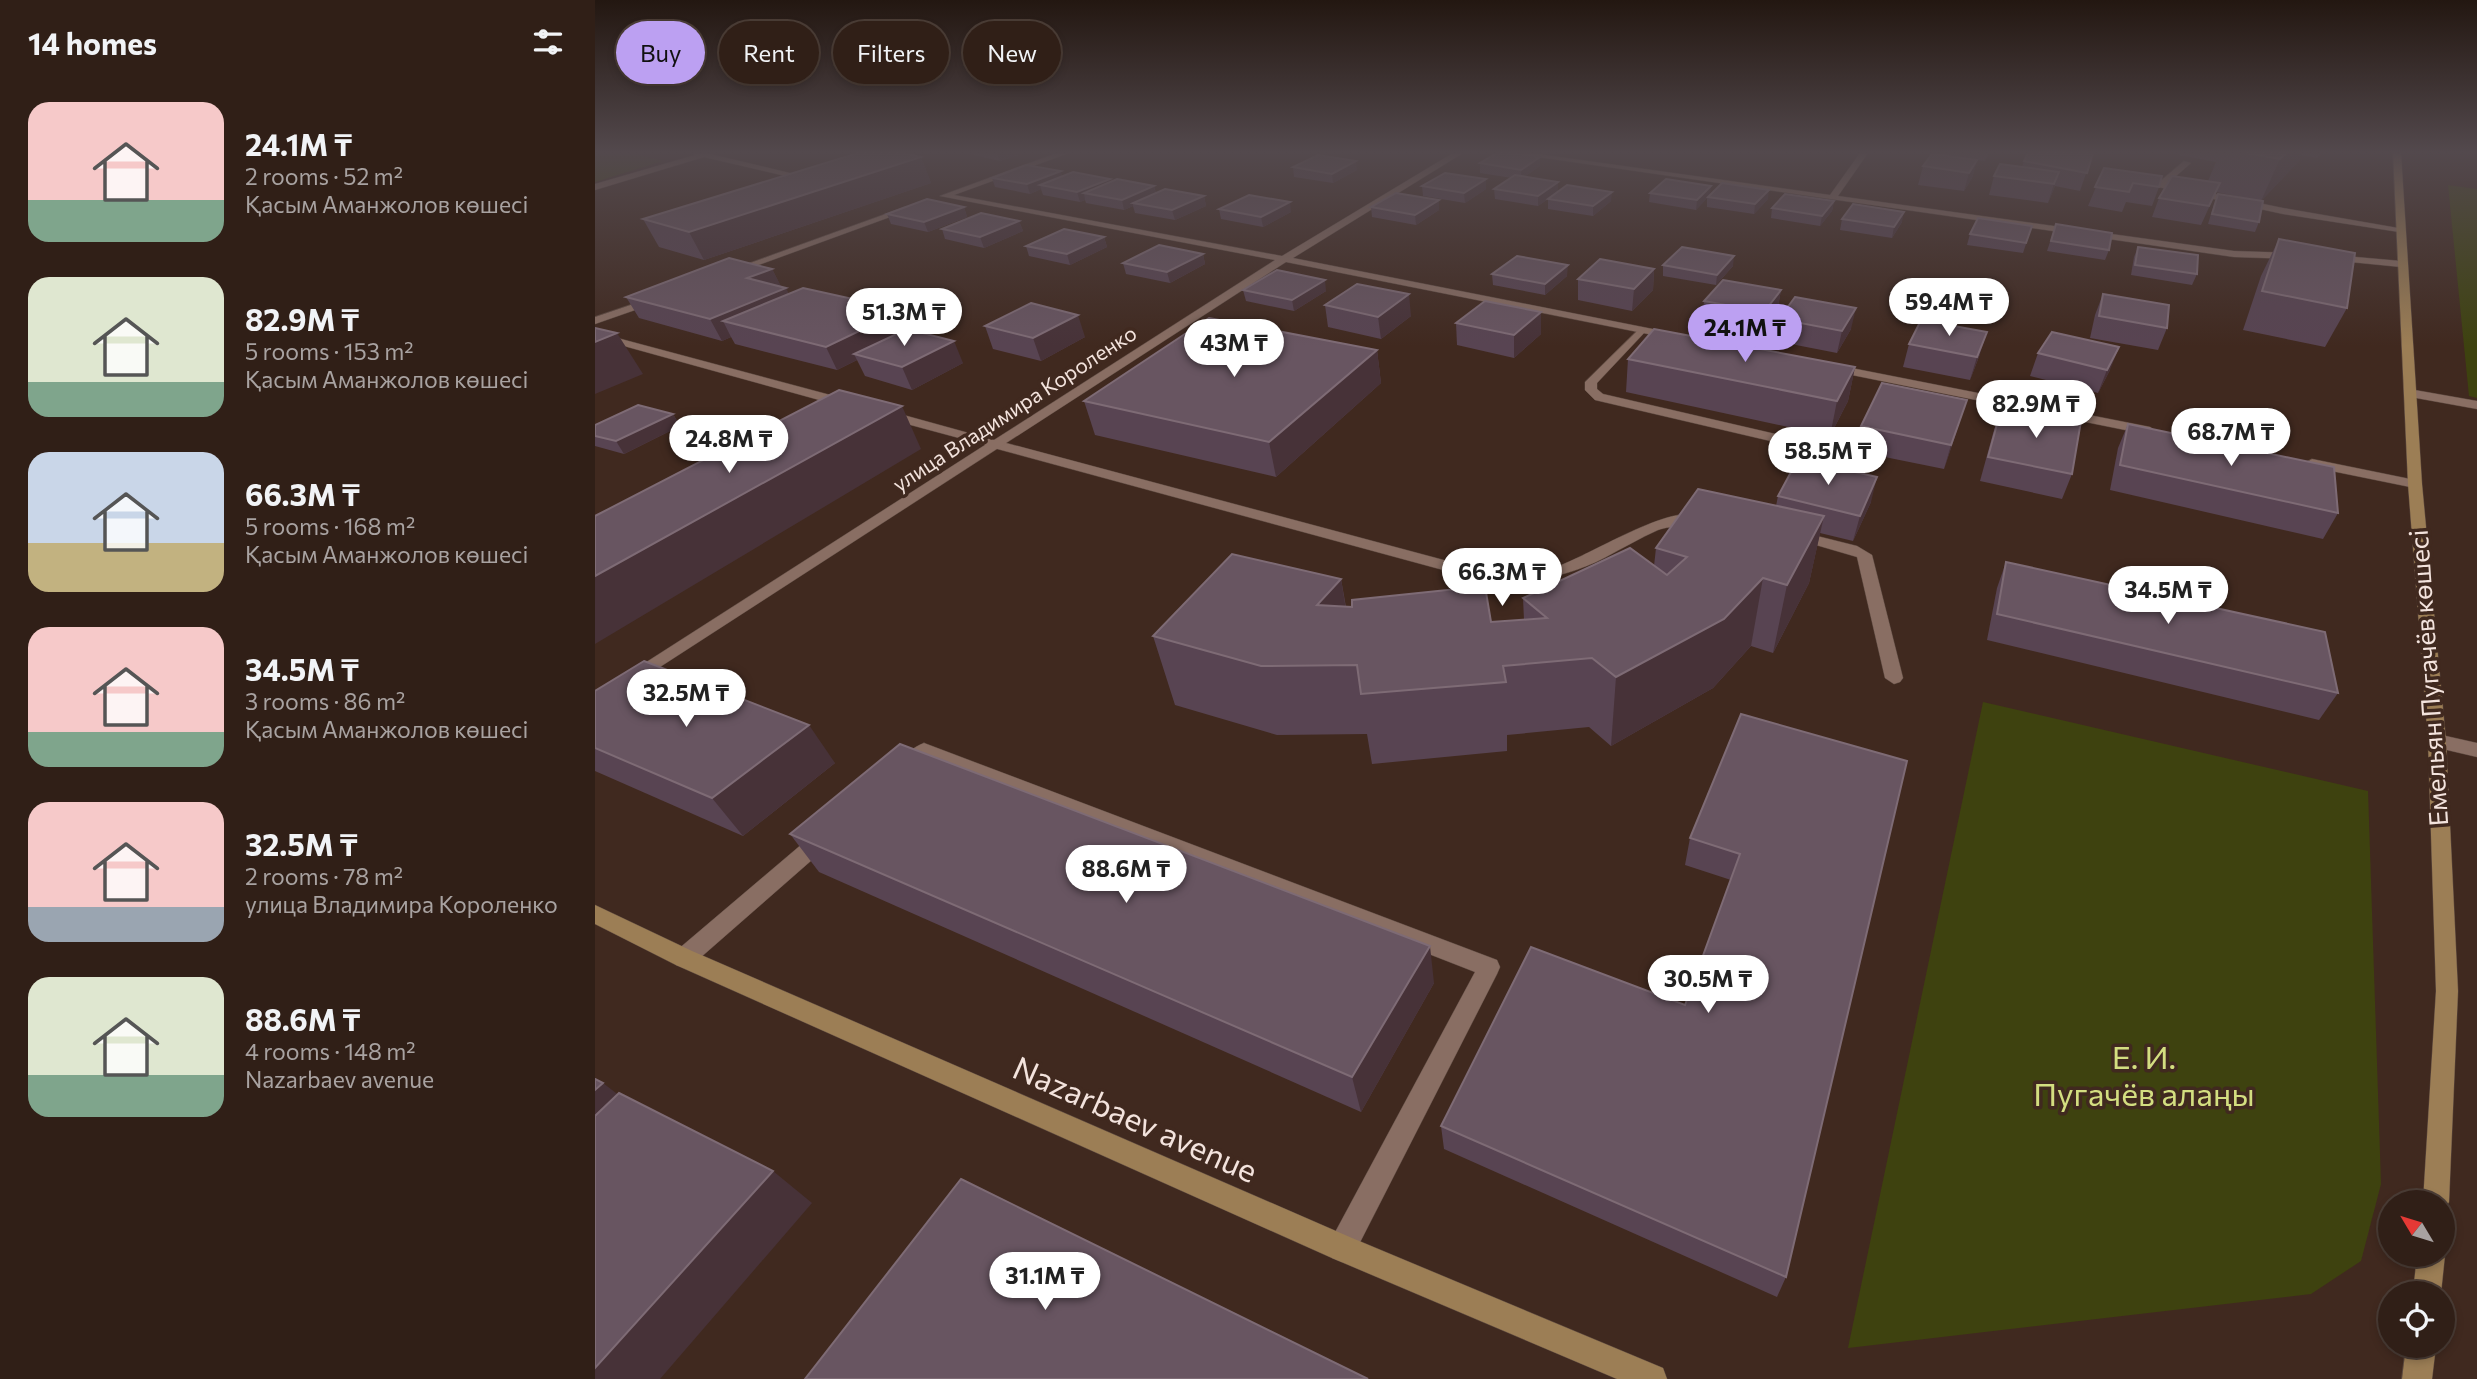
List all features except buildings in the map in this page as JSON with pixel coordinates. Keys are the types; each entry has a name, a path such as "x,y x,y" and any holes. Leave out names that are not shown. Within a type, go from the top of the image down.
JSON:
{"street":[{"path":"725,274 884,217"},
{"path":"1059,217 1682,338"},
{"name":"улица Владимира Короленко","path":"595,703 995,444 1353,217"},
{"path":"1971,217 2234,254 2304,256"},
{"path":"2324,217 2399,229"},
{"name":"Емельян Пугачёв көшесі","path":"2399,217 2415,484 2437,741 2447,991 2437,1190"},
{"path":"2318,257 2401,264"},
{"path":"595,321 661,297"},
{"path":"1641,330 1591,382 1591,390 1599,397 1779,439"},
{"path":"595,335 861,408"},
{"path":"1817,365 2169,435"},
{"path":"2409,393 2477,405"},
{"path":"875,411 1480,575 1506,579 1547,573 1584,562 1658,525 1691,518 1712,520"},
{"path":"2304,462 2415,484"},
{"path":"1781,532 1852,549 1864,555 1894,678"},
{"path":"2437,741 2477,750"},
{"path":"883,786 924,750 1489,967 1342,1248"},
{"path":"684,958 843,821"},
{"name":"Nazarbaev avenue","path":"595,914 684,958 1342,1248 1652,1379"},
{"path":"2417,1379 2420,1358"}],"green space":[{"path":"2451,217 2477,217 2477,398 2469,396"},
{"name":"Е. И. Пугачёв алаңы","path":"1983,702 2368,791 2381,1184 2361,1261 2311,1294 1848,1348"}]}
